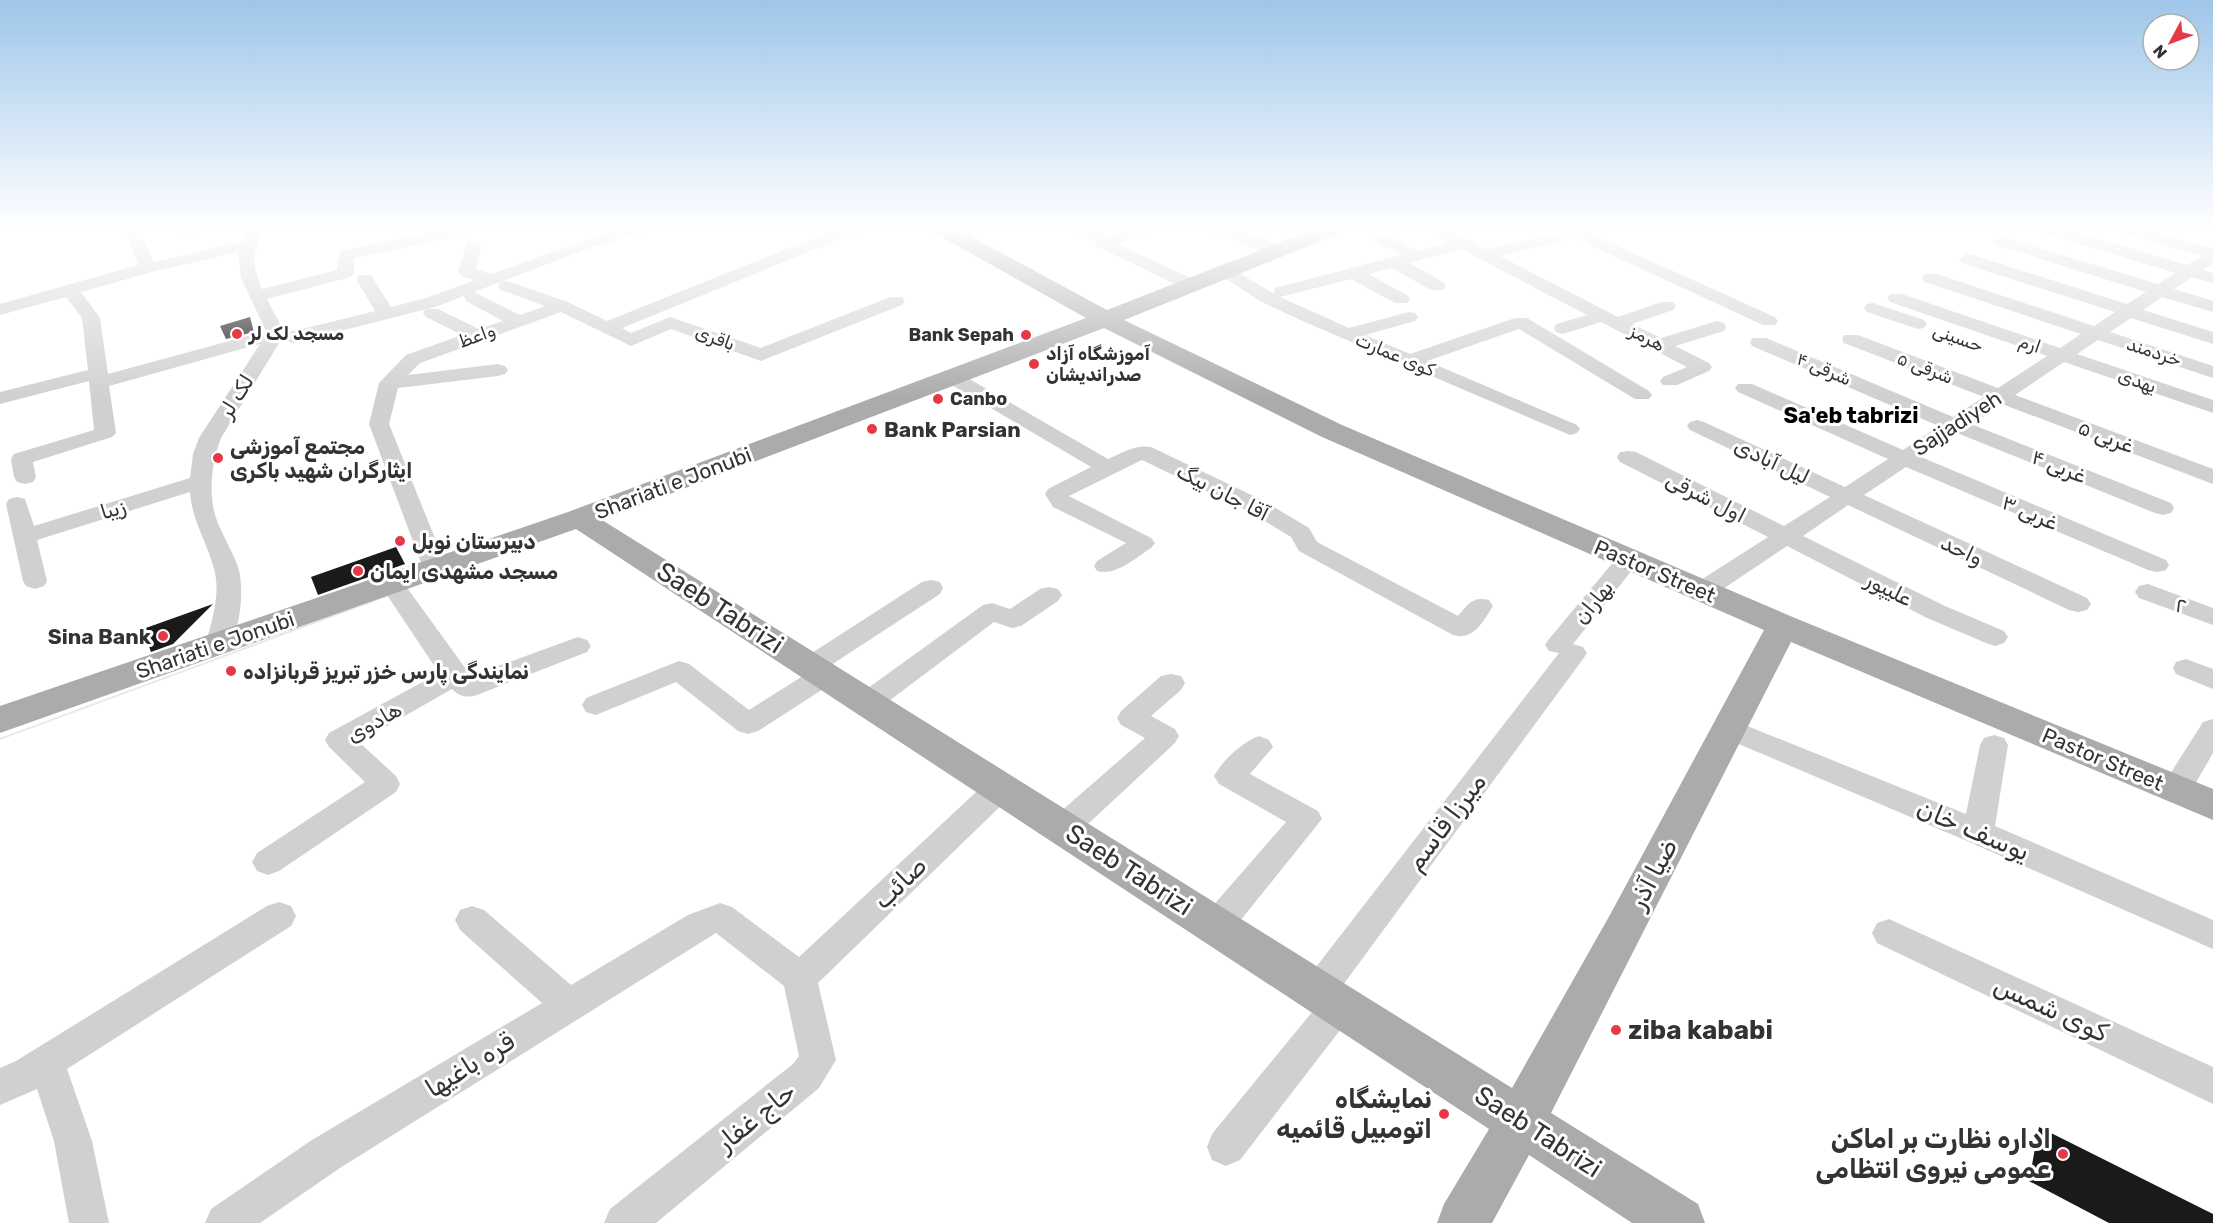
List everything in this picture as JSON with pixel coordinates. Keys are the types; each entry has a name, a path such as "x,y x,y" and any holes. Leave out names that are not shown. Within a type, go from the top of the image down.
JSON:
{"main road":[{"name":"Pastor Street","path":"1041,284 1219,378 1341,435 1783,626 2213,805"},
{"name":"Shariati e Jonubi","path":"0,720 579,518 1191,285"},
{"name":"Saeb Tabrizi","path":"579,518 1679,1223"},
{"name":"ضیا آذر","path":"1463,1223 1522,1122 1783,626"}],"street":[{"path":"0,310 94,284"},
{"path":"252,284 276,334"},
{"path":"257,296 303,284"},
{"path":"368,284 386,314"},
{"path":"0,398 98,378 276,334 294,337 496,284"},
{"path":"503,284 562,306 607,328 716,284"},
{"name":"کوی عمارت","path":"1245,284 1266,297 1347,334 1570,429"},
{"path":"1281,292 1311,284"},
{"path":"1375,284 1401,298"},
{"name":"هرمز","path":"1540,284 1702,367 1670,381"},
{"path":"1688,284 1769,321"},
{"name":"خردمند","path":"1949,284 2213,372"},
{"path":"2045,284 2213,338"},
{"path":"2137,284 2213,308"},
{"name":"Sajjadiyeh","path":"1702,591 2170,284"},
{"path":"25,477 22,459 105,434 91,318 71,291"},
{"path":"472,297 518,321"},
{"name":"ارم","path":"1896,298 2061,355"},
{"name":"باقری","path":"607,328 631,340 670,322 761,355 896,301"},
{"name":"واعظ","path":"389,383 413,359 562,306"},
{"path":"1563,328 1610,320 1667,306"},
{"name":"حسینی","path":"1873,308 2044,367"},
{"path":"432,313 478,336"},
{"path":"1347,334 1409,317"},
{"path":"1410,360 1521,322 1642,395"},
{"path":"1658,345 1718,327"},
{"name":"لک لر","path":"219,643 228,609 227,570 203,513 200,482 204,454 210,438 276,334"},
{"name":"۵ شرقی","path":"1851,339 1999,396"},
{"name":"۴ شرقی","path":"1759,342 1955,425"},
{"name":"یهدی","path":"2061,355 2213,407"},
{"name":"واعظ","path":"389,383 498,370"},
{"path":"952,377 1107,467"},
{"path":"389,383 379,424 435,568"},
{"name":"۳ غربی","path":"1745,388 1904,459 2157,565"},
{"name":"۵ غربی","path":"1999,396 2213,477"},
{"name":"۴ غربی","path":"1955,425 2163,508"},
{"name":"لیل آبادی","path":"1697,426 1847,496"},
{"name":"آقا جان بیگ","path":"1107,467 1143,452 1256,506 1301,533 1307,546 1462,629 1480,606"},
{"name":"اول شرقی","path":"1628,457 1785,537"},
{"path":"1106,567 1143,543 1061,502 1056,494 1107,467"},
{"name":"زیبا","path":"25,536 200,482"},
{"name":"واحد","path":"1847,496 2078,604"},
{"path":"17,504 35,580"},
{"name":"علیپور","path":"1785,537 1936,612 1995,637"},
{"name":"بهاران","path":"1566,649 1629,559"},
{"path":"391,583 455,676 467,688 578,646"},
{"path":"596,705 679,670 748,724 931,588"},
{"name":"۲","path":"2148,592 2213,617"},
{"path":"867,703 992,611 1012,620 1049,595"},
{"name":"میرزا قاسم","path":"1226,1147 1566,649"},
{"path":"2186,668 2213,680"},
{"name":"هادوی","path":"268,861 386,784 339,740 455,676"},
{"path":"1063,828 1165,736 1131,718 1171,683"},
{"name":"یوسف خان","path":"1730,729 1978,832 2213,935"},
{"path":"2176,790 2213,729"},
{"path":"1978,832 1994,745"},
{"path":"1216,926 1307,819 1229,776 1259,747"},
{"name":"صائب","path":"800,978 1000,788"},
{"path":"15,1080 279,916"},
{"name":"قره باغیها","path":"225,1223 326,1154 700,925 720,917 800,978"},
{"path":"472,920 568,1004"},
{"name":"کوی شمس","path":"1889,933 2213,1086"},
{"name":"حاج غفار","path":"624,1223 806,1076 818,1060 800,978"},
{"path":"15,1080 49,1071 73,1141 89,1223"}],"shaded area":[{"path":"548,535 549,537 0,740 0,738"}],"building":[{"path":"250,317 254,332 226,339 220,326"},
{"name":"مسجد مشهدی ایمان","path":"396,547 405,564 318,595 311,577"},
{"name":"Sina Bank","path":"213,604 173,644 151,652 143,629"},
{"name":"اداره نظارت بر اماکن عمومی نیروی انتظامی","path":"2039,1127 2213,1214 2213,1223 2109,1223 2029,1181"}],"place":[{"name":"مسجد لک لر","path":"237,334"},
{"name":"Bank Sepah","path":"1026,335"},
{"name":"آموزشگاه آزاد صدراندیشان","path":"1034,364"},
{"name":"Canbo","path":"938,399"},
{"name":"Bank Parsian","path":"872,429"},
{"name":"مجتمع آموزشی ایثارگران شهید باکری","path":"218,458"},
{"name":"دبیرستان نوبل","path":"400,541"},
{"name":"مسجد مشهدی ایمان","path":"358,571"},
{"name":"Sina Bank","path":"163,636"},
{"name":"نمایندگی پارس خزر تبریز قربانزاده","path":"231,671"},
{"name":"ziba kababi","path":"1616,1030"},
{"name":"نمایشگاه اتومبیل قائمیه","path":"1444,1114"},
{"name":"اداره نظارت بر اماکن عمومی نیروی انتظامی","path":"2063,1154"}],"district":[{"name":"Sa'eb tabrizi","path":"1851,415"}]}
